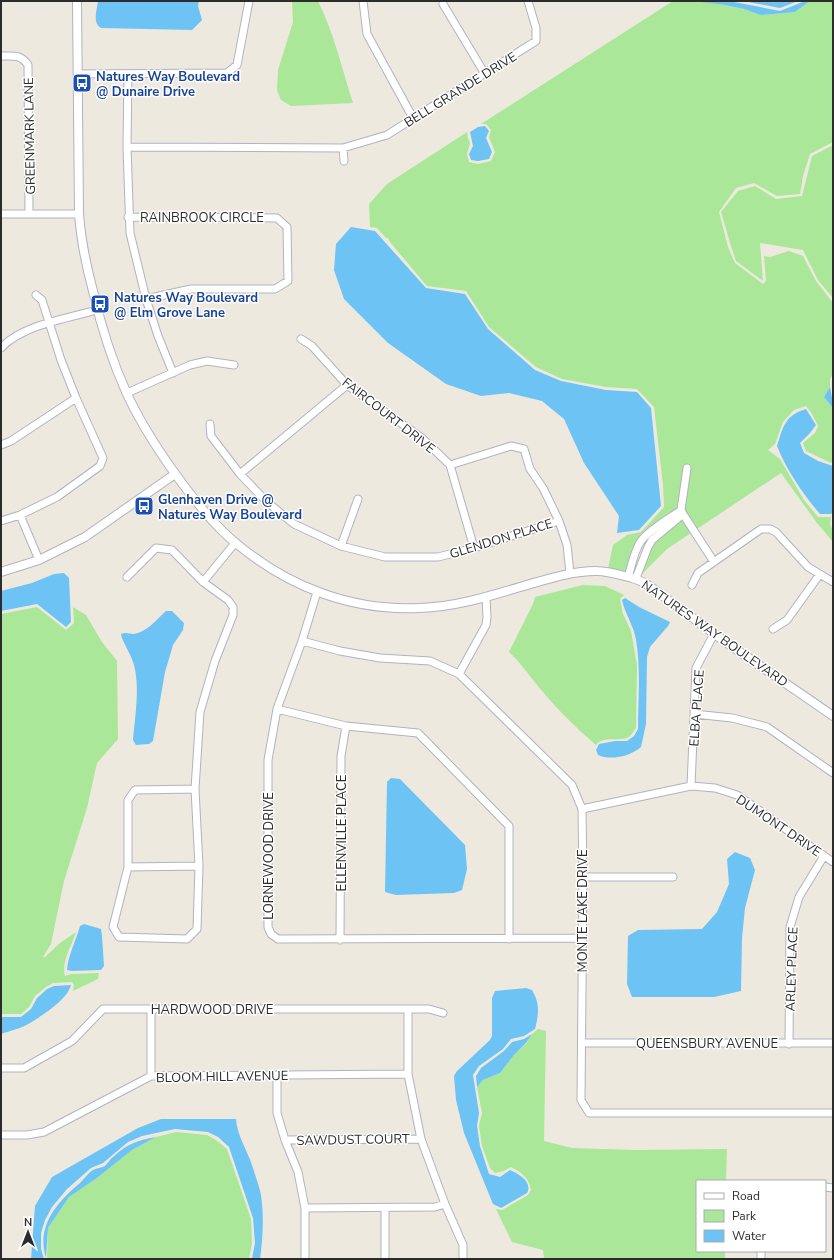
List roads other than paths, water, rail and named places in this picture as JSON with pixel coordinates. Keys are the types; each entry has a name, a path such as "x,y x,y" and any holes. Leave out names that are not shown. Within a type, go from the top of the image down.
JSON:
{"street":[{"name":"NATURES WAY BOULEVARD","path":"77,1 79,214 82,243 97,310 110,350 127,393 148,432 175,474 206,513 235,543 268,568 293,582 317,592 346,601 379,607 418,608 453,605 486,598 570,573 598,571 632,578 649,585 714,634 833,716"},
{"path":"78,74 227,73 237,65 249,1"},
{"path":"363,1 367,34 413,118"},
{"name":"BELL GRANDE DRIVE","path":"127,147 343,148 387,135 536,41 536,28 528,1"},
{"path":"443,4 485,74"},
{"name":"GREENMARK LANE","path":"1,56 18,56 25,60 28,65 30,214"},
{"path":"128,74 127,147 128,217 130,233 146,299 158,336 173,373"},
{"path":"343,148 344,161"},
{"path":"1,214 79,214"},
{"name":"RAINBROOK CIRCLE","path":"128,217 277,218 287,227 288,281 276,289 190,289 146,299"},
{"path":"1,521 20,515 57,497 100,466 103,458 61,360 42,300 36,295"},
{"path":"1,348 8,340 27,329 97,310"},
{"name":"FAIRCOURT DRIVE","path":"301,339 312,346 346,385 422,438 450,465 474,548"},
{"path":"127,393 190,365 207,361 234,365"},
{"path":"240,474 346,385"},
{"path":"1,445 10,441 76,398"},
{"name":"GLENDON PLACE","path":"210,424 211,436 240,474 267,502 294,524 341,546 385,557 438,557 474,548 559,521"},
{"path":"450,465 511,446 524,449 530,469 544,488 559,521 567,546 570,573"},
{"path":"687,468 682,512 714,562"},
{"path":"1,572 39,560 85,537 175,474"},
{"path":"341,546 358,499"},
{"path":"632,578 634,557 641,542 646,536 682,512"},
{"path":"632,578 643,560 652,540 682,512"},
{"path":"20,515 39,560"},
{"path":"692,585 698,574 761,529 767,528 776,532 808,567 833,582"},
{"path":"203,582 235,543"},
{"path":"127,577 156,548 172,550 203,582 228,600 233,607 233,615 215,661 200,712 195,789 199,866 197,930 187,939 119,937 112,927 128,866 128,800 135,790 195,789"},
{"path":"634,557 643,560"},
{"path":"773,629 787,620 820,574"},
{"name":"LORNEWOOD DRIVE","path":"317,592 302,642 277,708 268,760 268,927 271,934 278,939 340,940 582,938"},
{"path":"459,674 486,625 486,598"},
{"name":"ELBA PLACE","path":"691,786 696,668 714,634"},
{"name":"MONTE LAKE DRIVE","path":"302,642 380,658 430,661 459,674 572,785 582,809 583,877 581,1100 589,1113 833,1113"},
{"path":"277,708 346,726 418,734 509,826 509,939"},
{"path":"694,714 732,718 766,727 833,773"},
{"name":"ELLENVILLE PLACE","path":"340,940 341,756 346,726"},
{"name":"DUMONT DRIVE","path":"582,809 691,786 715,788 737,795 833,862"},
{"name":"ARLEY PLACE","path":"789,1044 790,927 799,897 824,856"},
{"path":"128,866 199,866"},
{"path":"583,877 673,877"},
{"path":"151,1009 151,1076"},
{"path":"408,1009 408,1074 421,1139 445,1204 463,1245 463,1258"},
{"name":"HARDWOOD DRIVE","path":"1,1068 24,1068 72,1041 103,1010 429,1009 443,1013"},
{"name":"QUEENSBURY AVENUE","path":"582,1043 833,1044"},
{"name":"BLOOM HILL AVENUE","path":"1,1135 27,1135 44,1132 151,1076 408,1074"},
{"path":"277,1075 277,1113 285,1140 298,1172 305,1208 305,1259"},
{"name":"SAWDUST COURT","path":"285,1140 421,1139"},
{"path":"305,1208 435,1207 445,1204"},
{"path":"385,1208 385,1259"}],"water":[{"path":"98,1 199,1 198,6 202,20 192,30 101,28 98,26 96,20"},
{"path":"693,1 729,1 780,11 805,1 810,1 795,12 761,15 744,9 725,5"},
{"path":"743,1 798,1 780,8"},
{"path":"485,126 489,131 486,138 492,152 489,159 478,161 471,160 469,154 473,146 470,132 478,127"},
{"path":"351,227 375,231 426,288 465,294 488,329 535,370 561,381 606,390 637,392 651,408 661,506 639,530 617,533 619,516 584,463 564,419 542,401 509,393 481,396 446,384 388,343 344,299 334,270 336,244"},
{"path":"830,387 832,400 833,408 824,397"},
{"path":"806,409 816,425 800,443 804,453 818,461 833,466 833,512 831,514 820,514 791,473 777,446 783,428 789,418"},
{"path":"64,573 69,578 71,622 66,627 37,604 1,611 1,591 32,583 54,574"},
{"path":"625,598 639,607 670,622 650,647 647,657 646,724 641,747 632,753 621,757 609,758 598,755 596,750 599,744 615,741 627,741 634,736 638,729 638,651 635,635 622,600"},
{"path":"166,611 172,611 184,623 183,630 173,645 165,672 153,741 149,744 136,745 133,740 137,683 136,674 133,661 121,634 134,634 143,631"},
{"path":"391,778 400,779 465,845 467,869 462,890 454,893 396,895 385,892 387,782"},
{"path":"735,852 750,858 755,870 745,908 742,938 741,991 714,997 632,997 627,984 628,936 638,930 702,929 717,912 729,884 727,859"},
{"path":"84,924 101,929 104,966 101,970 67,970 70,953 80,926"},
{"path":"71,985 69,991 60,1002 48,1011 27,1025 1,1034 1,1017 21,1017 31,1009 37,998 47,989 54,986"},
{"path":"526,988 532,990 538,1004 535,1029 524,1036 511,1039 503,1049 479,1066 473,1075 479,1113 477,1126 480,1146 489,1174 500,1177 510,1170 521,1176 528,1185 527,1193 501,1208 493,1204 464,1133 456,1100 454,1076 457,1071 490,1040 492,1036 492,998 495,991"},
{"path":"532,1034 500,1073 483,1080 477,1087 476,1076 481,1068 504,1051 512,1042 524,1039"},
{"path":"161,1119 236,1119 238,1131 252,1165 261,1195 263,1227 260,1259 252,1259 255,1243 253,1218 229,1147 218,1137 208,1132 175,1129 142,1136 128,1142 103,1163 91,1168 67,1189 52,1207 45,1220 41,1233 41,1249 44,1259 31,1259 35,1206 52,1177 138,1128"},
{"path":"156,1137 132,1150 97,1178 69,1197 48,1228 46,1258 44,1235 46,1225 56,1207 64,1198 91,1171 105,1166 123,1149 138,1141"}],"place":[{"name":"Natures Way Boulevard @ Dunaire Drive","path":"82,83"},
{"name":"Natures Way Boulevard @ Elm Grove Lane","path":"100,304"},
{"name":"Glenhaven Drive @ Natures Way Boulevard","path":"144,506"}]}
